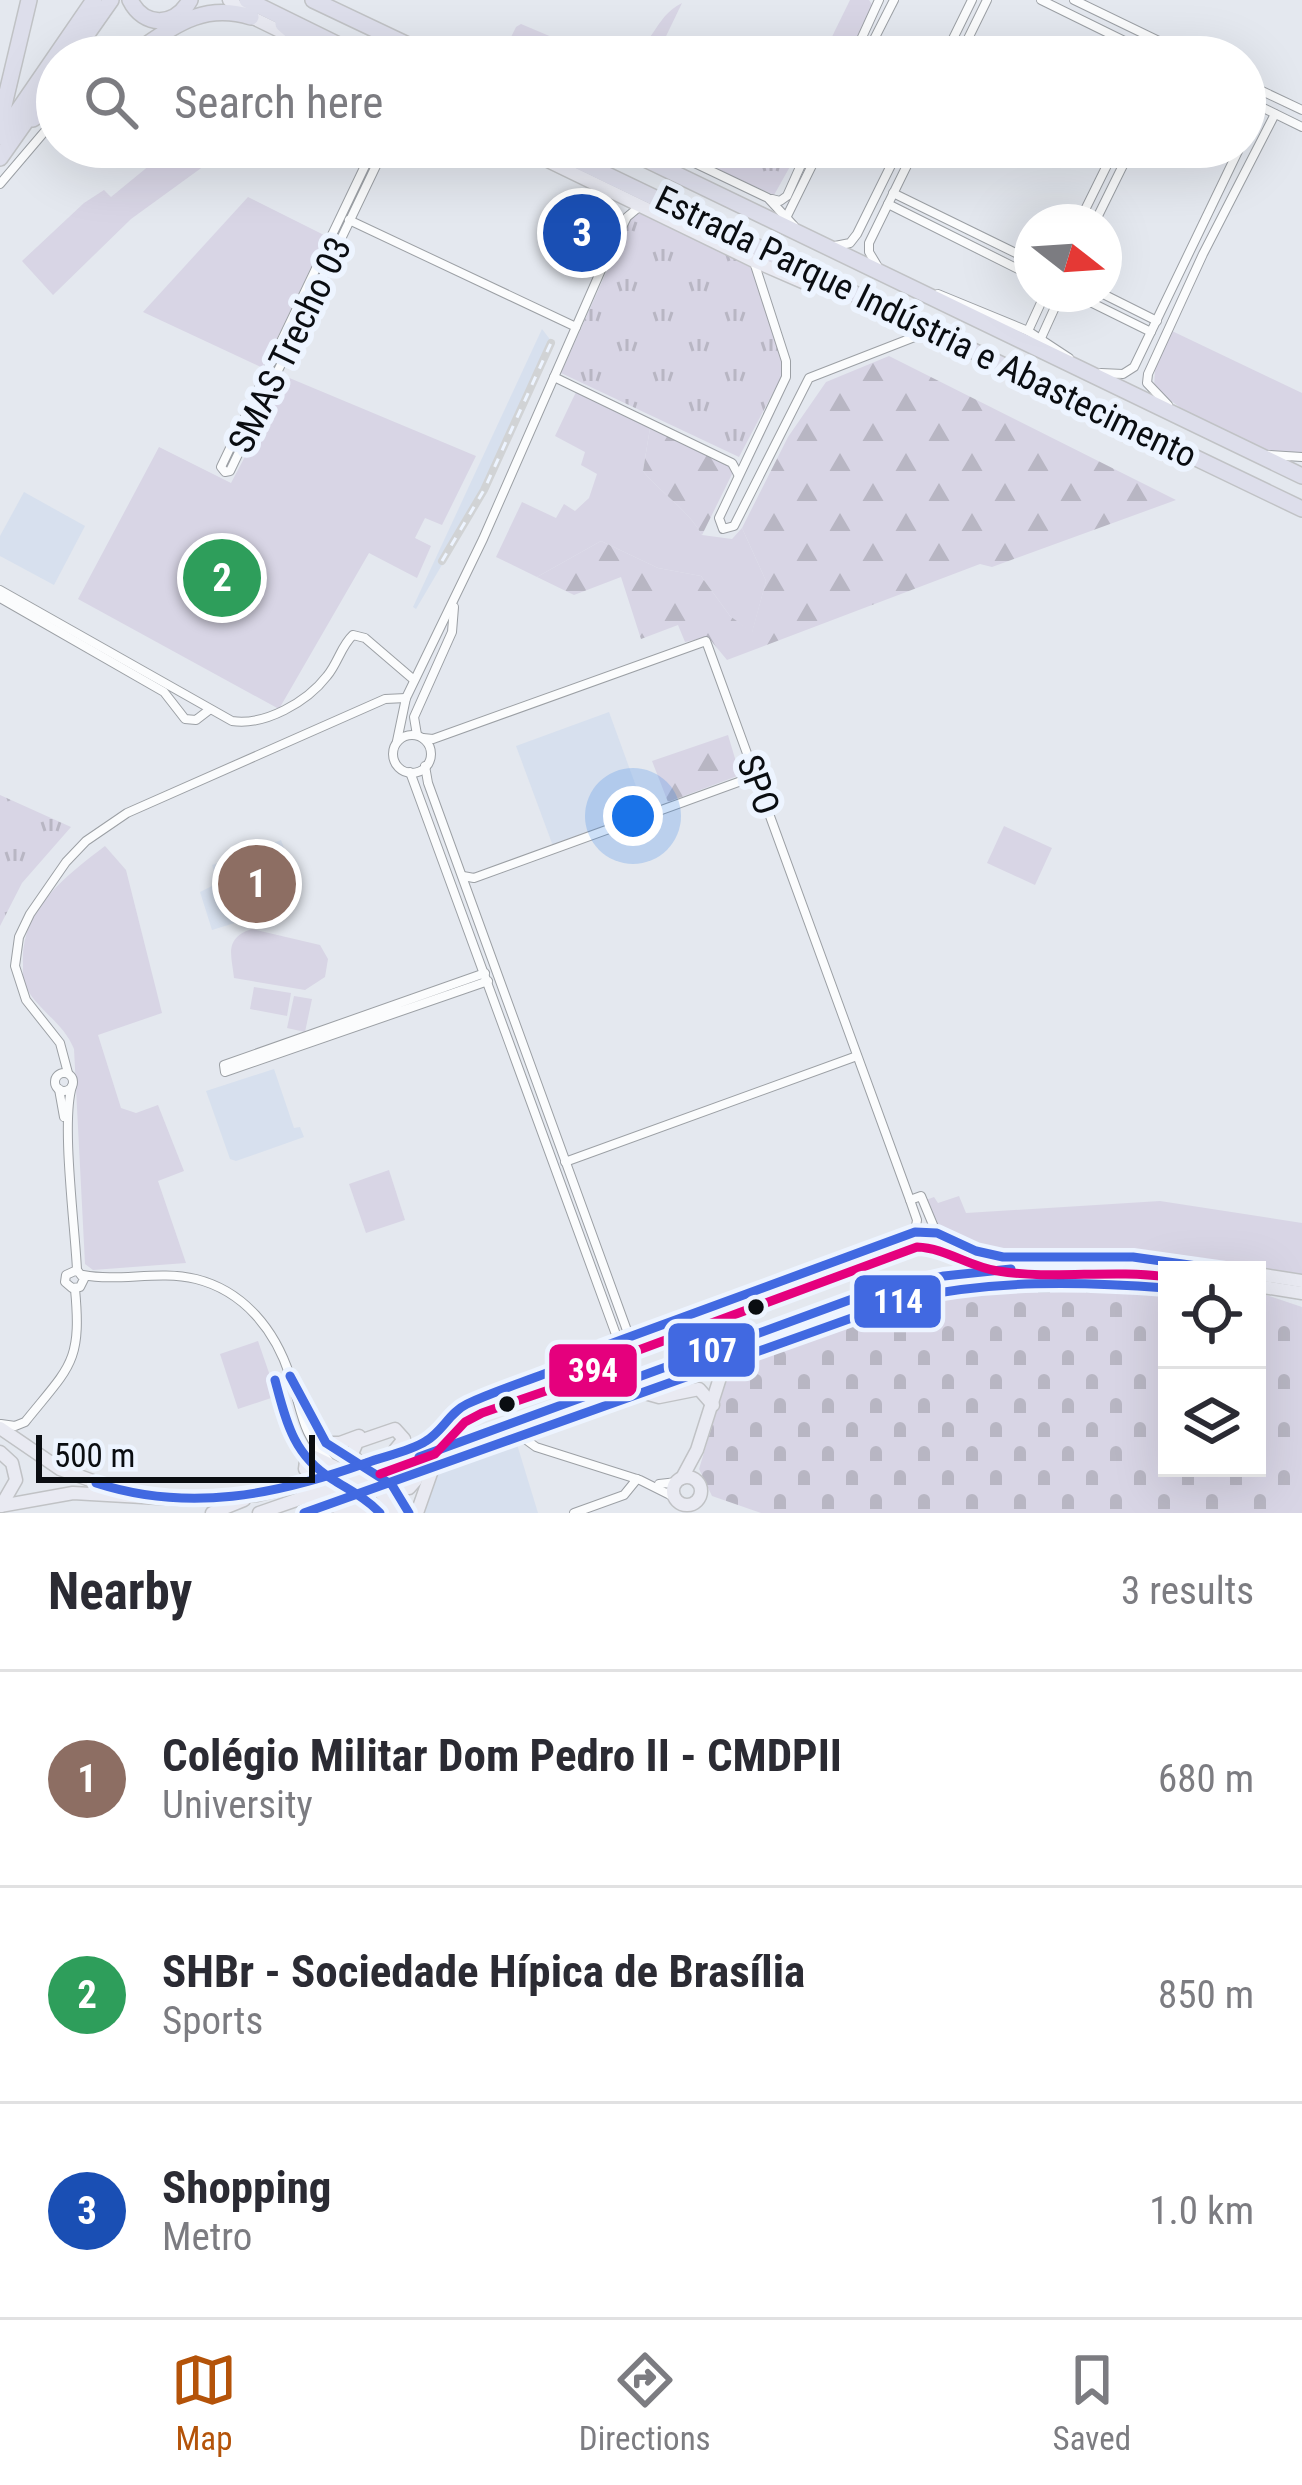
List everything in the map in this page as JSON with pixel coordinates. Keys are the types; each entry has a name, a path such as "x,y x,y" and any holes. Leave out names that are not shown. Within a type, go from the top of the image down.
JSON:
{"highway":[{"path":"0,122 29,0"},
{"path":"69,36 94,0"},
{"path":"86,36 111,0"},
{"path":"130,0 142,16 158,21 178,16 190,0"},
{"path":"314,0 390,36"},
{"path":"332,0 401,36"},
{"path":"254,9 293,36"},
{"path":"164,36 206,12 254,9 315,36"},
{"path":"0,137 36,85"},
{"path":"0,158 36,107"},
{"path":"25,123 36,116"},
{"name":"Estrada Parque Indústria e Abastecimento","path":"587,168 638,206 848,291 1302,507"},
{"path":"638,206 645,175 657,168"},
{"name":"Estrada Parque Indústria e Abastecimento","path":"665,168 1294,472"},
{"path":"913,322 904,308 905,297 926,293"},
{"path":"1095,408 1109,409 1116,403 1115,390 1105,380"},
{"path":"1131,425 1125,418 1127,403 1146,400"},
{"path":"1273,495 1290,488 1294,472"},
{"path":"1302,489 1302,507"}],"main road":[{"path":"229,0 254,9"},
{"path":"560,168 805,283 848,291"},
{"path":"371,1470 433,1436 456,1410 476,1399 569,1367 597,1350 624,1344 916,1226 988,1255 1158,1261"},
{"path":"1065,1266 1084,1262 1081,1255"},
{"path":"1115,1268 1115,1260 1133,1258"},
{"path":"259,1513 866,1294 917,1280 981,1270 1065,1266 1158,1272"},
{"path":"1266,1276 1302,1286"},
{"path":"1266,1286 1302,1286"},
{"path":"610,1387 597,1350 612,1326"},
{"path":"684,1506 685,1480 731,1343"},
{"path":"624,1344 638,1394"},
{"path":"700,1354 718,1356 725,1364"},
{"path":"610,1387 659,1397 699,1388 712,1405"},
{"path":"326,1443 343,1442 393,1424 433,1436"},
{"path":"0,1426 60,1469 124,1493"},
{"path":"413,1513 437,1456 455,1443"},
{"path":"0,1452 12,1463 16,1480 1,1506"},
{"path":"319,1480 306,1473 306,1461 314,1457 371,1470 392,1485 413,1513"},
{"path":"212,1513 256,1495 410,1465 416,1478 410,1488 392,1485"},
{"path":"371,1470 398,1513"},
{"path":"684,1506 701,1493 685,1480"},
{"path":"1,1506 73,1493 197,1499 256,1495"},
{"path":"302,1496 351,1512 383,1505 398,1513"}],"street":[{"path":"867,36 879,0"},
{"path":"872,36 894,0"},
{"path":"1041,0 1114,36"},
{"path":"1071,15 1079,11 1077,1"},
{"path":"1077,1 1149,36"},
{"path":"955,35 978,2"},
{"path":"968,36 978,2"},
{"path":"1120,36 1120,27 1128,26"},
{"path":"0,93 18,52"},
{"path":"1266,93 1302,110"},
{"path":"1266,109 1302,127"},
{"path":"1266,133 1276,114"},
{"path":"1266,119 1270,125"},
{"path":"0,184 36,142"},
{"name":"SMAS Trecho 03","path":"315,284 223,471 230,470 315,284 345,218 365,168"},
{"name":"SMAS Trecho 03","path":"345,218 373,168"},
{"path":"705,168 780,200 794,191 808,168"},
{"path":"786,218 802,168"},
{"path":"825,246 850,243 890,168"},
{"path":"899,168 904,171"},
{"path":"883,273 868,247 879,220 893,206 906,168"},
{"path":"1088,204 1106,168"},
{"path":"1103,204 1121,168"},
{"path":"926,293 956,299 1028,331 1057,347 1079,367 1127,373 1142,352 1230,168"},
{"path":"1178,415 1147,383 1205,250 1248,168"},
{"path":"1098,183 1110,189"},
{"path":"898,195 1014,253"},
{"path":"768,198 798,232"},
{"path":"624,1344 591,1233 546,1111 485,973 410,772 394,761 406,698 455,600 576,326 638,206"},
{"path":"893,206 1014,267"},
{"path":"867,214 879,220"},
{"path":"345,218 576,326"},
{"path":"1193,245 1205,250"},
{"path":"1005,262 1010,251"},
{"path":"754,261 786,361 786,377 719,518 723,529 734,526 809,378 916,336 950,341"},
{"path":"1171,292 1184,298"},
{"path":"1122,304 1156,321"},
{"path":"1028,331 1037,312"},
{"path":"1041,338 1052,312"},
{"path":"1110,312 1151,332"},
{"path":"1138,326 1144,325 1144,315"},
{"path":"1142,352 1149,360 1156,358"},
{"path":"554,377 732,463 739,475"},
{"path":"1258,454 1302,457"},
{"path":"732,463 755,461 760,471"},
{"path":"0,594 194,702 205,713 237,722 268,717 325,679 351,636 362,636 415,680"},
{"path":"0,594 164,692 190,721 205,713"},
{"path":"410,772 425,766 430,757 414,716 449,640 455,600"},
{"path":"437,635 449,640"},
{"name":"SPO","path":"425,740 703,641 708,644 916,1226"},
{"path":"0,1426 25,1422 68,1367 79,1336 69,1103 73,1086 64,1073 56,1034 19,987 15,956 38,898 75,852 111,822 385,699 406,698"},
{"path":"180,710 194,702"},
{"path":"398,741 425,740"},
{"path":"425,766 494,961 535,1114 612,1326 624,1344"},
{"path":"462,876 474,878 755,776"},
{"path":"438,847 449,843"},
{"path":"467,890 474,878"},
{"path":"485,973 487,960 494,961"},
{"path":"234,1065 485,973"},
{"path":"565,1162 856,1056"},
{"path":"64,1073 56,1079 68,1175 71,1261 80,1277"},
{"path":"59,1089 73,1086"},
{"path":"535,1114 546,1111"},
{"path":"565,1196 576,1191"},
{"name":"SPO","path":"910,1200 921,1196 935,1230"},
{"path":"580,1237 591,1233"},
{"path":"80,1277 164,1274 216,1286 255,1313 326,1443 371,1470"},
{"path":"290,1376 308,1437 329,1461"},
{"path":"517,1421 524,1436 546,1450 636,1479 665,1485 685,1480"},
{"path":"534,1453 546,1450"},
{"path":"574,1513 624,1495 636,1479"},
{"path":"636,1479 684,1506"}],"shaded area":[{"path":"542,329 552,342 486,490 416,609 413,607"},
{"path":"24,492 85,526 54,585 0,556 0,536"},
{"path":"609,712 645,811 553,846 516,746"},
{"path":"281,840 298,885 244,907 238,922 212,930 200,892 218,883 212,865"},
{"path":"274,1069 294,1128 300,1127 304,1137 236,1161 230,1159 206,1091"},
{"path":"512,1428 538,1513 419,1513 444,1451"}],"green space":[{"path":"850,0 869,0 873,6 860,36 832,36"},
{"path":"682,3 666,36 650,36 665,16"},
{"path":"521,24 550,36 512,36"},
{"path":"146,168 201,168 131,219 53,295 22,261 84,203 104,190 111,197"},
{"path":"715,168 789,168 774,195"},
{"path":"248,197 326,236 263,368 143,312"},
{"path":"639,211 753,268 784,365 739,457 561,373 631,217"},
{"path":"1172,331 1302,393 1302,453 1260,452 1186,412 1154,388 1155,369"},
{"path":"889,356 1176,500 992,567 980,564 727,660 708,637 685,642 678,625 641,639 621,577 574,595 537,577 601,541 658,568 701,576 730,616 752,632 766,581 742,528 788,437 826,382"},
{"path":"287,377 476,456 442,525 425,518 415,538 431,546 417,578 369,553 279,709 78,599 159,447 231,483"},
{"path":"576,392 650,428 643,471 702,535 732,539 742,528 766,581 752,633 730,616 701,576 658,568 601,541 537,577 496,557 522,502 556,518 564,504 575,511 589,498 597,474 581,465 585,452 555,436"},
{"path":"650,428 735,468 702,535 643,471"},
{"path":"728,735 740,775 668,802 652,761"},
{"path":"0,795 71,827 22,883 0,926"},
{"path":"1004,826 1052,848 1035,885 987,863"},
{"path":"105,846 126,870 162,1013 98,1035 121,1108 136,1113 158,1105 184,1171 158,1181 186,1263 93,1270 85,1264 74,1049 24,981 24,945 37,911 61,882"},
{"path":"252,929 320,945 328,959 325,977 305,990 234,978 233,943"},
{"path":"254,987 291,993 287,1016 250,1009"},
{"path":"294,996 312,999 305,1032 287,1028"},
{"path":"389,1170 405,1220 366,1233 349,1184"},
{"path":"959,1196 966,1213 1160,1201 1302,1223 1302,1278 1266,1272 1266,1261 1177,1261 1080,1253 951,1258 926,1200 934,1197 938,1203"},
{"path":"1091,1272 1158,1276 1158,1477 1266,1477 1266,1295 1302,1307 1302,1513 761,1513 712,1496 699,1469 737,1344 896,1291 992,1277"},
{"path":"258,1341 277,1396 238,1409 220,1354"}],"railway":[{"path":"442,561 484,490 551,343"}],"transit line":[{"name":"107","path":"96,1483 165,1497 199,1498 266,1491 332,1474 419,1445 467,1404 602,1347 915,1232 937,1233 1003,1257 1161,1261"},
{"name":"394","path":"380,1474 435,1454 465,1422 482,1413 917,1247 1019,1274 1158,1276"},
{"name":"107","path":"419,1457 866,1294 944,1276 1011,1269"},
{"name":"114","path":"304,1513 905,1299 1035,1284 1158,1288"},
{"name":"107","path":"290,1376 326,1443 392,1485 409,1513"},
{"name":"114","path":"275,1380 288,1423 308,1459 380,1513"}],"place":[{"name":"Shopping","path":"582,233"},
{"name":"SHBr - Sociedade Hípica de Brasília","path":"222,578"},
{"name":"Colégio Militar Dom Pedro II - CMDPII","path":"257,884"}]}
